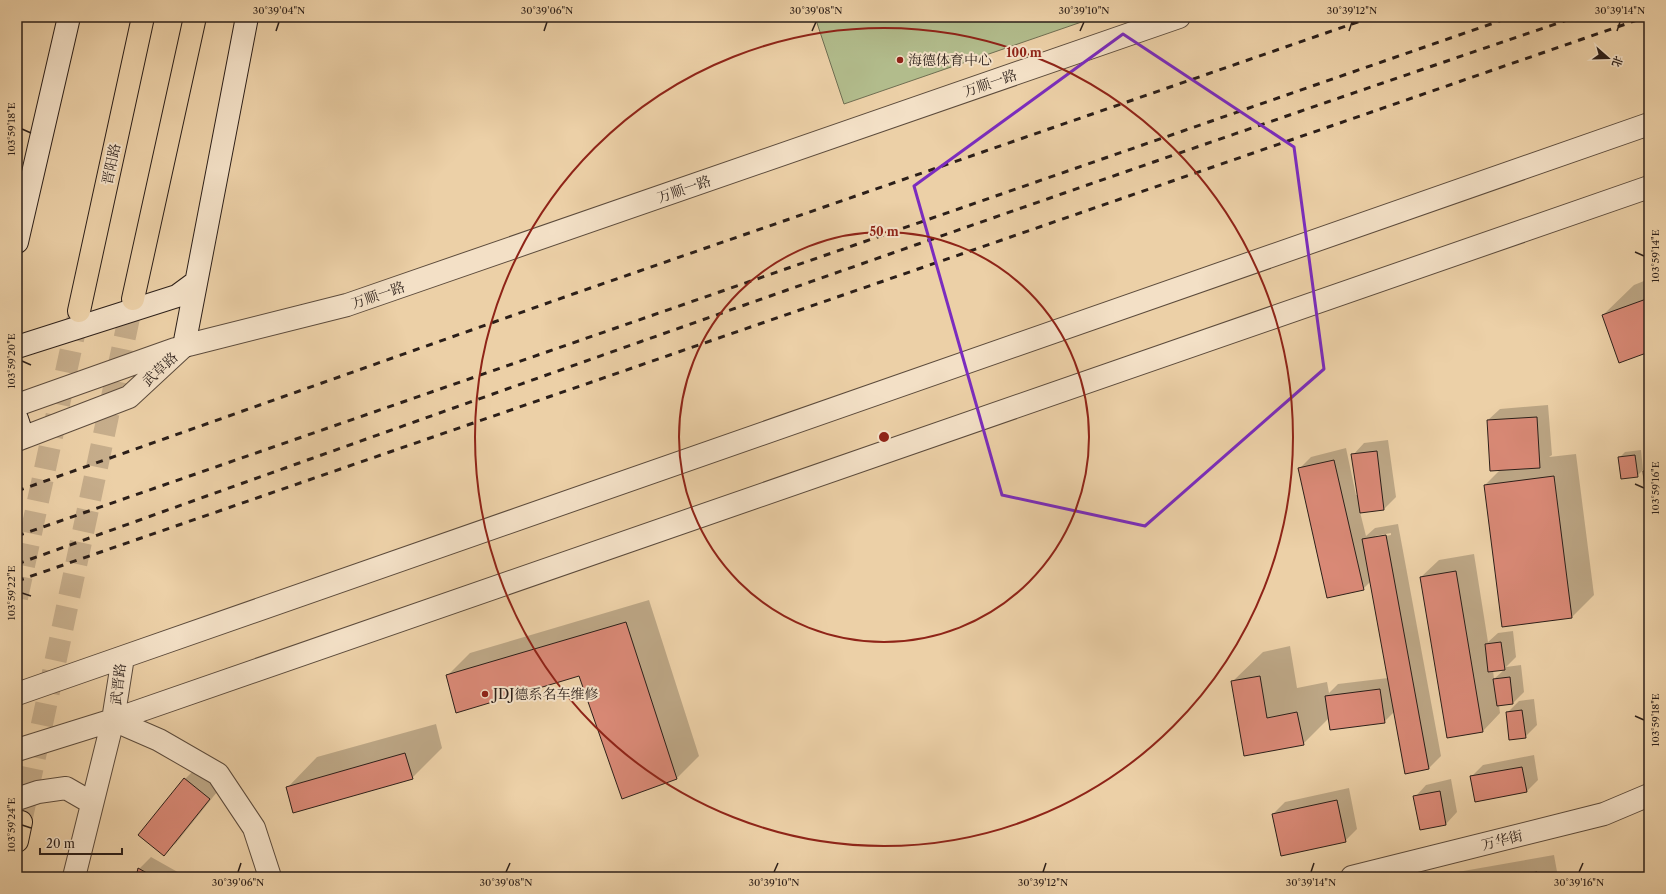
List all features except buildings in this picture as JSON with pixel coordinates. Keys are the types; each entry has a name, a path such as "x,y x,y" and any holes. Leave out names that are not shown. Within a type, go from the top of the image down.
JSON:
{"highway":[{"name":"晋阳路","path":"79,311 143,17"},
{"path":"132,299 195,17"}],"street":[{"path":"17,242 68,17"},
{"path":"184,346 247,17"},
{"name":"万顺一路","path":"184,346 347,305 1179,17"},
{"path":"123,657 1649,124"},
{"path":"113,720 1649,187"},
{"path":"17,347 178,296 196,282"},
{"name":"武草路","path":"17,405 184,346"},
{"name":"武草路","path":"19,432 130,397 184,346"},
{"name":"武晋路","path":"17,694 123,657 113,720 17,750"},
{"path":"74,877 113,720"},
{"path":"113,720 159,740 218,774 254,828 270,877"},
{"path":"17,799 38,792 66,788 92,803"},
{"name":"万华街","path":"1352,877 1604,814 1649,795"}],"highlighted area":[{"path":"1123,34 1294,147 1324,369 1145,526 1002,495 914,186"}],"green space":[{"name":"海德体育中心","path":"815,17 1096,17 844,104"}],"tunnel":[{"path":"21,822 133,299"},
{"path":"17,598 79,312"}],"railway":[{"path":"17,491 576,293 1372,17"},
{"path":"17,536 1511,17"},
{"path":"17,564 795,287 1576,17"},
{"path":"17,581 1646,17"}],"place":[{"name":"海德体育中心","path":"900,60"},
{"name":"JDJ德系名车维修","path":"485,694"}]}
